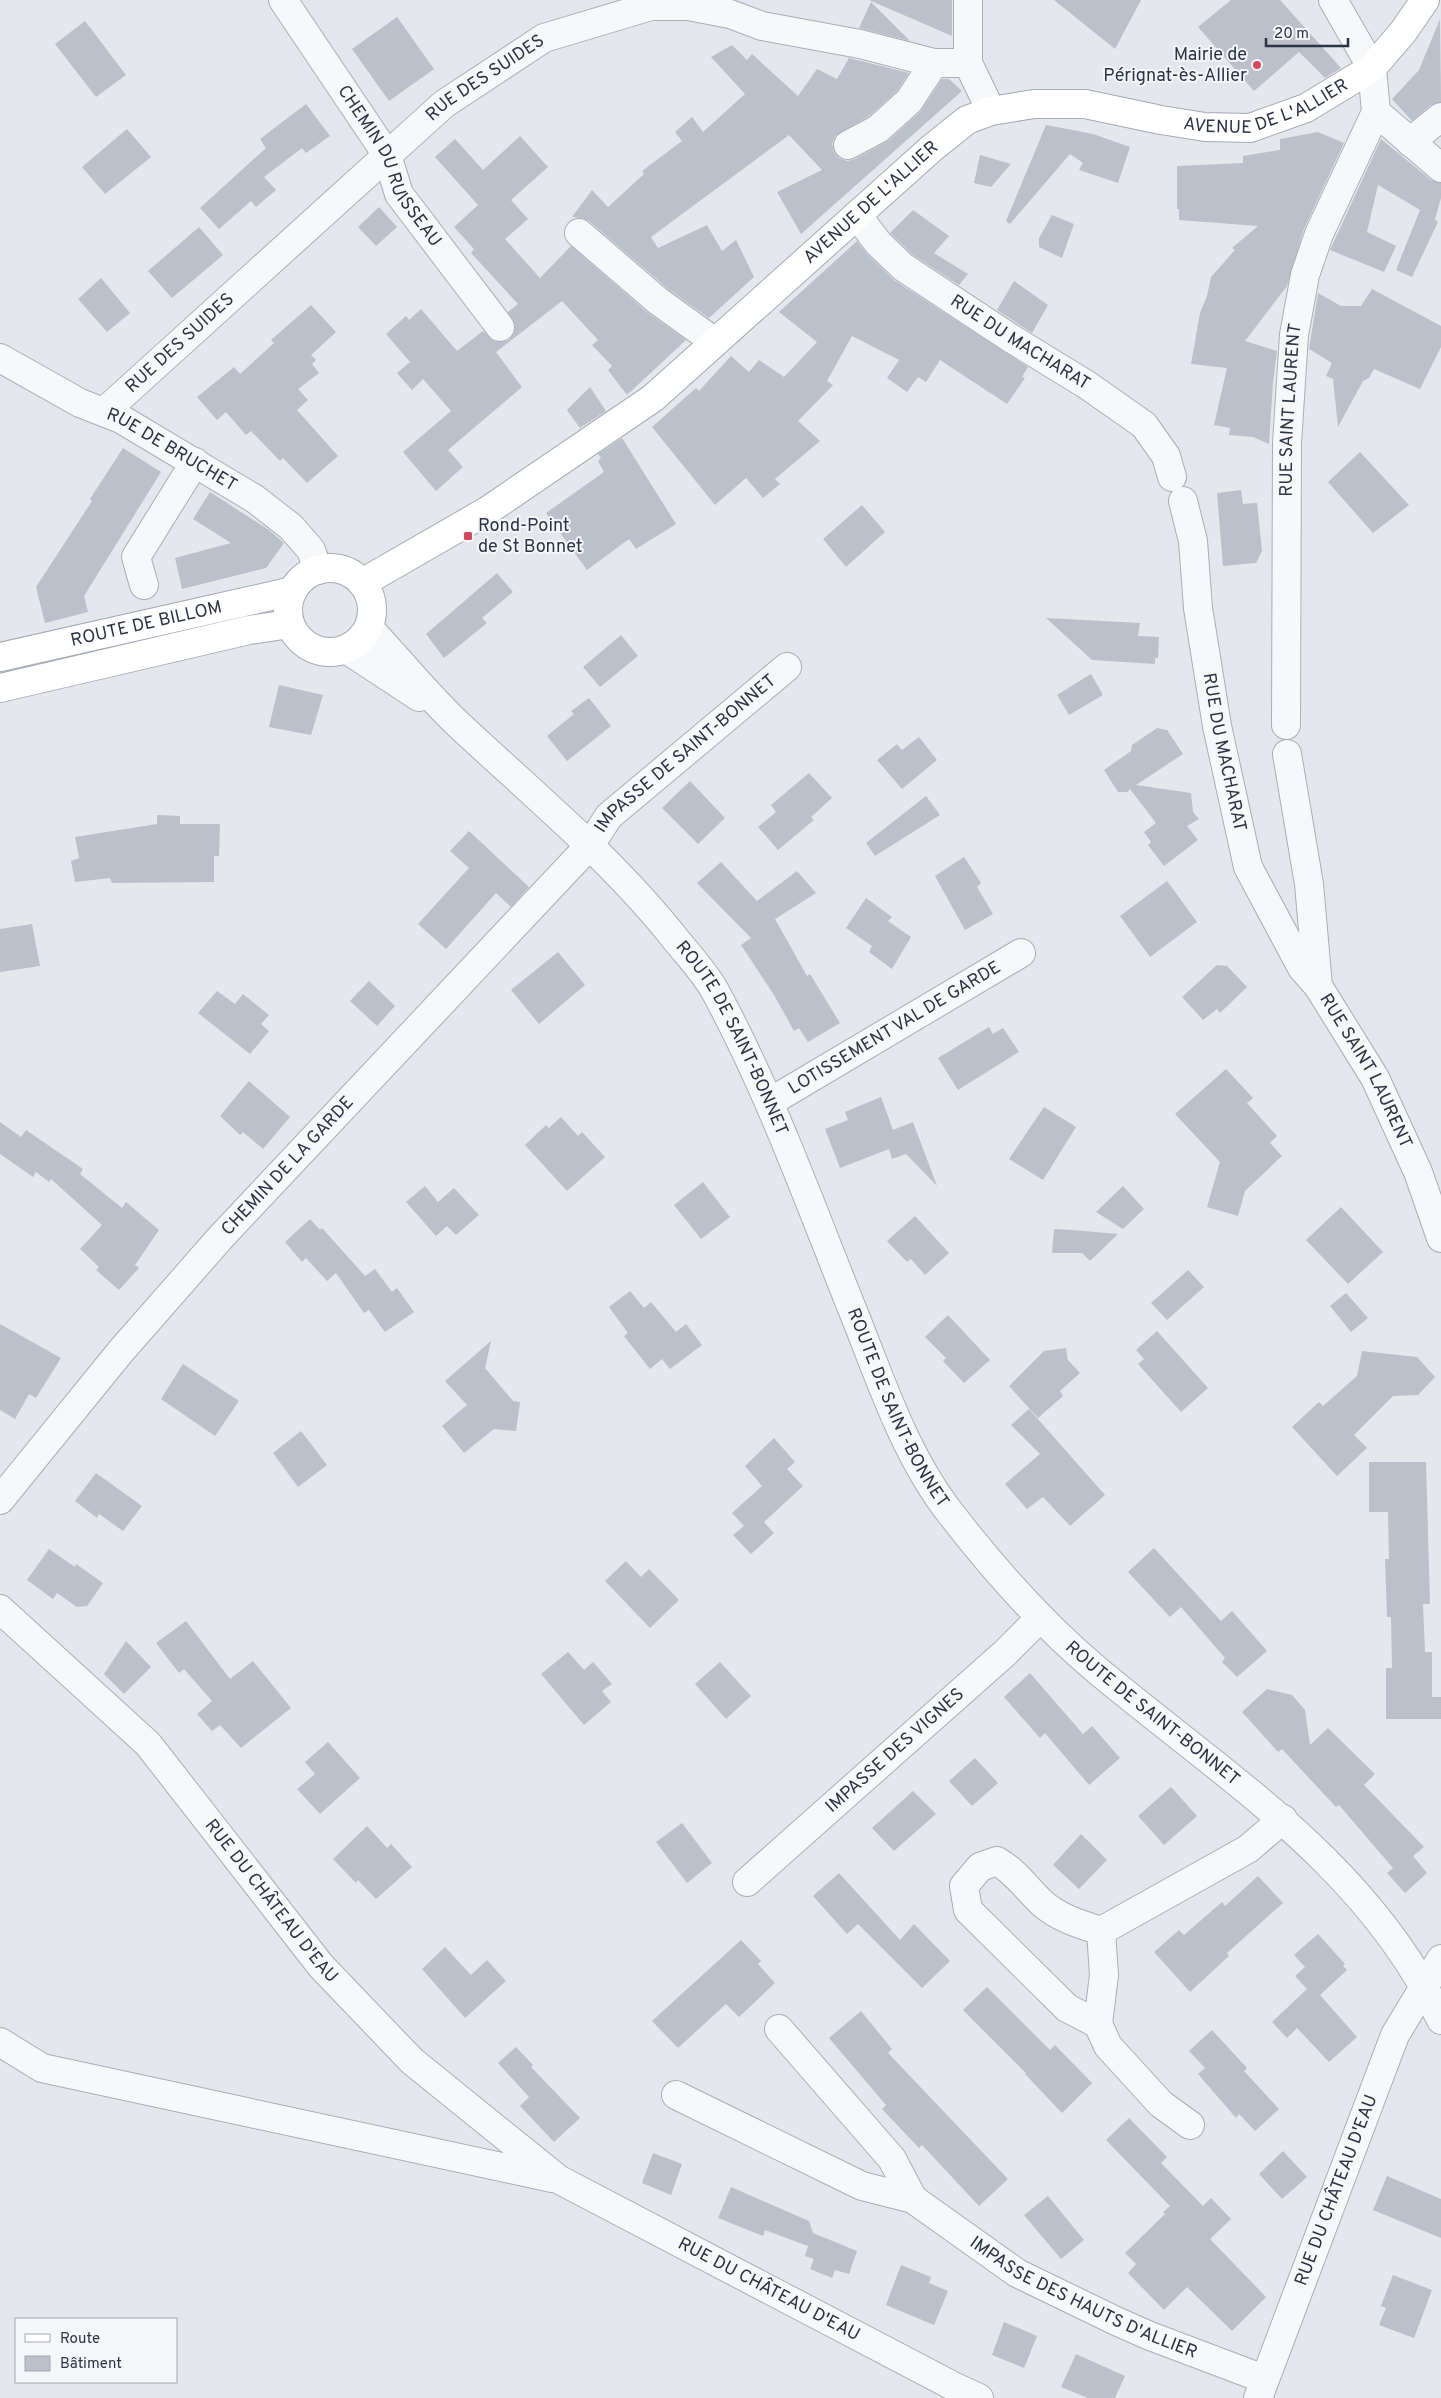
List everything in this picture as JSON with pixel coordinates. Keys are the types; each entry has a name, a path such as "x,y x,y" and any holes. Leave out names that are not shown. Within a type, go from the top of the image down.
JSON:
{"main road":[{"name":"AVENUE DE L'ALLIER","path":"362,583 487,511 653,398 857,215 967,120 991,111 1034,104 1085,104 1205,128 1250,128 1306,108 1372,68 1403,32 1425,0"},
{"path":"335,569 349,573 362,583 370,596 372,614 369,628 360,641 346,649 330,653 313,649 299,638 290,624 288,608 293,591 302,579 318,570 335,569"},
{"name":"ROUTE DE BILLOM","path":"0,657 293,591"},
{"name":"ROUTE DE BILLOM","path":"0,688 249,630 290,624"}],"street":[{"name":"CHEMIN DU RUISSEAU","path":"283,0 387,155 399,194 500,327"},
{"path":"968,0 968,62 991,111"},
{"path":"1333,0 1372,68 1376,112 1441,168"},
{"name":"RUE DES SUIDES","path":"105,411 323,216 444,104 544,38 651,6 688,6 730,14 762,26 860,44 934,63 968,62"},
{"path":"848,145 878,129 909,101 934,63"},
{"name":"RUE SAINT LAURENT","path":"1286,725 1287,443 1294,335 1305,274 1319,234 1376,112"},
{"path":"1410,142 1441,117"},
{"name":"RUE DU MACHARAT","path":"857,215 878,244 903,267 1012,339 1088,385 1144,425 1166,456 1193,541 1198,608 1217,726 1248,867 1302,968 1318,986"},
{"path":"578,233 658,301 715,342"},
{"name":"RUE DE BRUCHET","path":"0,358 80,403 105,411 255,499 291,527 311,550 318,570"},
{"path":"144,585 136,557 194,462"},
{"name":"ROUTE DE SAINT-BONNET","path":"369,628 455,722 590,845 651,908 712,986 770,1102 901,1432 948,1510 1040,1618 1095,1668 1283,1819 1327,1860 1370,1909 1425,1985 1441,2020"},
{"name":"ROUTE DE SAINT-BONNET","path":"346,649 455,722"},
{"name":"IMPASSE DE SAINT-BONNET","path":"590,845 610,816 787,667"},
{"name":"RUE SAINT LAURENT","path":"1287,754 1309,884 1318,986 1374,1078 1418,1172 1441,1238"},
{"name":"CHEMIN DE LA GARDE","path":"0,1500 121,1350 221,1237 590,845"},
{"name":"LOTISSEMENT VAL DE GARDE","path":"770,1102 1021,953"},
{"name":"RUE DU CHÂTEAU D'EAU","path":"0,1609 148,1744 321,1966 412,2062 558,2179 935,2377 979,2398"},
{"name":"IMPASSE DES VIGNES","path":"748,1882 1004,1654 1040,1618"},
{"path":"1098,2024 1067,2008 968,1910 964,1886 980,1867 997,1861 1012,1870 1042,1903 1067,1921 1101,1931 1248,1848 1283,1819"},
{"path":"1101,1931 1104,1975 1098,2024 1108,2046 1161,2104 1190,2125"},
{"path":"1425,1985 1441,1959"},
{"name":"RUE DU CHÂTEAU D'EAU","path":"1261,2389 1396,2035 1425,1985"},
{"name":"IMPASSE DES HAUTS D'ALLIER","path":"779,2029 892,2159 913,2199"},
{"name":"RUE DU CHÂTEAU D'EAU","path":"0,2042 42,2068 558,2179"},
{"name":"IMPASSE DES HAUTS D'ALLIER","path":"676,2094 862,2186 913,2199 1017,2272 1261,2389"}],"building":[{"path":"869,0 952,0 952,36"},
{"path":"1054,0 1141,0 1115,49"},
{"name":"Mairie de Pérignat-ès-Allier","path":"1231,0 1280,0 1341,68 1325,78 1299,52 1254,91 1198,27"},
{"path":"871,2 910,41 859,28"},
{"path":"397,17 434,69 389,101 352,49"},
{"path":"1440,19 1441,102 1431,105 1412,121 1392,99 1419,70"},
{"path":"85,21 126,75 96,97 55,44"},
{"path":"732,45 747,60 752,54 798,96 817,69 837,79 849,58 909,73 897,91 869,116 835,136 832,144 834,152 839,158 847,161 855,159 888,141 920,112 942,79 949,79 962,91 801,234 777,192 822,170 789,135 651,237 658,248 707,225 722,251 736,240 754,277 709,318 668,289 589,221 572,217 592,190 608,207 644,174 642,171 682,141 675,132 692,117 703,132 745,94 711,57"},
{"path":"306,104 330,136 306,153 302,148 264,177 276,190 256,207 251,201 219,229 200,208 266,148 260,139"},
{"path":"1046,125 1093,134 1130,147 1118,183 1079,170 1083,163 1070,154 1010,224 1006,221"},
{"path":"127,129 151,157 105,194 82,167"},
{"path":"1318,132 1344,143 1304,229 1287,286 1245,341 1277,351 1269,444 1253,437 1229,435 1230,428 1214,425 1227,368 1191,364 1200,313 1207,296 1211,277 1235,250 1232,248 1258,226 1179,220 1179,209 1177,209 1177,166 1243,163 1243,156 1280,150 1280,139"},
{"path":"520,136 548,167 511,200 528,219 505,239 540,278 571,246 648,313 686,340 627,395 608,370 612,366 592,345 598,340 562,301 496,352 522,387 448,450 463,467 436,491 403,452 451,411 423,379 412,390 397,373 410,362 386,334 406,316 409,320 421,309 457,351 483,331 494,341 501,342 509,340 514,333 515,325 508,312 518,304 471,253 474,249 454,227 478,205 435,157 455,139 483,170"},
{"path":"1381,139 1431,180 1441,183 1441,198 1435,219 1438,222 1412,277 1396,270 1420,210 1378,185 1367,232 1396,246 1384,272 1330,250"},
{"path":"980,155 1011,164 991,187 974,183"},
{"path":"379,207 397,227 376,246 358,227"},
{"path":"913,210 949,236 934,253 968,274 959,285 913,255 890,233"},
{"path":"1052,215 1074,224 1062,258 1039,247 1039,238"},
{"path":"199,227 223,255 172,298 148,271"},
{"path":"857,241 867,254 894,280 1028,367 1022,377 1025,378 1007,404 940,360 926,382 918,377 907,392 887,378 899,360 852,336 827,381 833,385 798,421 820,441 775,479 780,484 763,498 746,478 715,505 652,427 696,388 699,391 731,356 749,372 759,360 784,377 817,342 779,312"},
{"path":"101,278 130,313 107,332 78,299"},
{"path":"1014,281 1048,305 1032,333 997,310"},
{"path":"1372,289 1441,326 1441,347 1420,389 1374,369 1369,378 1363,381 1338,427 1333,379 1326,376 1332,363 1309,349 1318,293 1341,306 1361,306"},
{"path":"311,305 336,332 311,355 316,360 312,364 319,373 298,389 308,400 297,410 338,456 307,483 283,458 280,461 251,431 246,435 226,412 217,420 197,397 234,367 240,374 274,343 271,340"},
{"path":"590,387 606,411 580,428 567,410"},
{"path":"622,438 676,524 636,549 629,539 587,570 546,513 604,472 598,461 601,458 598,454"},
{"path":"123,448 161,472 84,596 88,612 45,623 36,587 92,501 90,499"},
{"path":"1360,452 1409,505 1373,533 1328,482"},
{"path":"1241,490 1243,504 1257,503 1262,551 1256,563 1223,566 1217,493"},
{"path":"210,492 269,530 284,543 266,568 182,589 175,558 231,543 193,519"},
{"path":"862,505 885,532 846,567 823,539"},
{"path":"497,573 513,592 482,618 487,623 444,658 426,634"},
{"path":"1046,618 1140,623 1138,636 1159,637 1158,658 1155,658 1155,664 1092,660"},
{"path":"621,635 638,656 600,687 583,667"},
{"path":"1091,674 1103,695 1069,715 1057,695"},
{"path":"279,685 323,695 311,735 269,727"},
{"path":"589,698 611,726 567,761 547,736 574,714 571,711"},
{"path":"1157,728 1167,730 1183,754 1136,785 1191,793 1193,812 1199,819 1187,826 1198,840 1164,866 1148,845 1151,842 1144,832 1156,823 1130,789 1127,792 1118,792 1104,770 1131,751 1132,745"},
{"path":"919,737 937,760 902,789 877,760 897,744 902,750"},
{"path":"809,773 832,798 811,817 814,820 778,850 758,827 776,812 771,805"},
{"path":"690,781 725,818 698,844 662,808"},
{"path":"926,796 940,815 875,856 866,843"},
{"path":"157,815 180,816 180,824 220,824 219,856 214,856 214,882 112,883 110,878 75,882 71,861 79,858 75,837 157,824"},
{"path":"469,831 529,887 511,907 496,893 446,949 418,924 469,868 450,851"},
{"path":"964,857 981,883 977,887 993,914 965,930 935,876"},
{"path":"721,862 757,901 797,871 816,893 775,919 807,976 810,974 840,1023 808,1042 799,1028 794,1031 774,995 741,945 751,938 697,883"},
{"path":"1167,881 1197,922 1150,957 1120,916"},
{"path":"866,898 892,917 888,921 911,937 892,969 869,952 872,946 846,928"},
{"path":"32,924 40,966 0,972 0,929"},
{"path":"558,952 585,985 539,1024 511,990"},
{"path":"1217,965 1227,966 1247,987 1220,1013 1217,1009 1203,1020 1182,997"},
{"path":"369,981 395,1006 377,1026 350,1001"},
{"path":"217,991 235,1004 243,994 269,1015 261,1024 269,1031 250,1054 198,1013"},
{"path":"989,1027 993,1034 1003,1028 1019,1052 958,1090 938,1058"},
{"path":"1226,1069 1253,1098 1247,1103 1277,1136 1270,1143 1282,1156 1245,1191 1238,1216 1207,1207 1220,1162 1175,1114"},
{"path":"249,1081 290,1117 263,1149 243,1132 240,1135 220,1116"},
{"path":"881,1097 893,1130 913,1122 937,1186 906,1154 892,1159 889,1149 840,1168 825,1129 848,1120 845,1112"},
{"path":"1044,1107 1076,1127 1043,1180 1009,1159"},
{"path":"561,1117 578,1136 582,1132 605,1157 567,1191 525,1145 546,1125 549,1128"},
{"path":"0,1122 21,1137 26,1130 83,1169 80,1174 122,1208 126,1202 159,1230 135,1265 139,1268 119,1290 96,1270 99,1267 80,1249 102,1225 51,1179 49,1182 36,1172 33,1177 0,1154"},
{"path":"703,1182 730,1217 701,1239 674,1205"},
{"path":"425,1186 438,1202 454,1188 479,1215 456,1235 447,1226 436,1236 406,1202"},
{"path":"1123,1186 1144,1209 1123,1229 1096,1212"},
{"path":"1341,1207 1383,1252 1348,1284 1306,1240"},
{"path":"915,1216 949,1253 925,1275 911,1259 907,1262 887,1241"},
{"path":"310,1219 320,1230 322,1228 365,1276 375,1269 392,1292 397,1288 414,1312 385,1332 369,1310 364,1313 336,1273 327,1281 306,1258 302,1262 285,1242"},
{"path":"1054,1229 1118,1234 1090,1261 1082,1253 1052,1253"},
{"path":"1188,1270 1204,1287 1167,1320 1151,1303"},
{"path":"630,1291 644,1308 651,1302 676,1332 686,1324 702,1345 670,1369 662,1359 650,1369 624,1336 628,1333 609,1307"},
{"path":"1346,1293 1368,1318 1351,1332 1330,1306"},
{"path":"948,1315 990,1360 964,1383 943,1361 946,1358 925,1337"},
{"path":"0,1324 61,1358 36,1398 29,1394 15,1419 0,1410"},
{"path":"1157,1331 1208,1388 1181,1412 1138,1364 1144,1359 1136,1350"},
{"path":"491,1341 485,1368 513,1401 520,1402 516,1431 494,1429 464,1453 442,1426 467,1405 445,1381"},
{"path":"1066,1348 1068,1360 1080,1373 1060,1391 1063,1396 1038,1418 1009,1386 1044,1351"},
{"path":"1362,1351 1417,1357 1435,1377 1418,1395 1393,1396 1354,1435 1367,1448 1337,1476 1292,1427 1319,1402 1323,1406 1357,1376"},
{"path":"183,1364 239,1401 215,1436 161,1399"},
{"path":"1029,1409 1105,1495 1070,1526 1043,1497 1027,1509 1005,1484 1040,1454 1011,1425"},
{"path":"301,1431 327,1465 298,1487 273,1453"},
{"path":"774,1438 795,1462 787,1469 803,1486 764,1522 774,1533 751,1554 733,1535 744,1526 732,1513 762,1486 745,1466"},
{"path":"1369,1462 1426,1462 1430,1604 1423,1604 1425,1652 1432,1652 1432,1697 1441,1697 1441,1719 1386,1719 1386,1668 1392,1668 1391,1617 1387,1617 1385,1559 1389,1559 1388,1512 1369,1512"},
{"path":"96,1473 142,1506 123,1531 99,1514 97,1518 75,1501"},
{"path":"1154,1548 1221,1621 1232,1611 1267,1651 1237,1677 1222,1662 1225,1658 1181,1607 1170,1617 1128,1572"},
{"path":"49,1549 75,1567 76,1564 103,1583 87,1606 77,1607 57,1593 53,1599 27,1580"},
{"path":"626,1561 641,1577 649,1569 679,1600 650,1628 605,1581"},
{"path":"186,1621 230,1679 253,1661 291,1708 241,1748 220,1725 212,1731 197,1714 212,1701 184,1669 179,1673 156,1643"},
{"path":"126,1641 151,1667 124,1694 104,1674"},
{"path":"568,1652 584,1670 593,1662 612,1684 602,1691 611,1702 584,1725 541,1674"},
{"path":"720,1662 751,1696 726,1719 695,1684"},
{"path":"1030,1673 1083,1734 1092,1726 1120,1758 1089,1785 1045,1733 1040,1738 1004,1697"},
{"path":"1267,1689 1292,1695 1305,1710 1310,1745 1328,1728 1375,1774 1364,1785 1424,1847 1413,1856 1427,1873 1405,1893 1387,1873 1393,1868 1339,1805 1336,1807 1282,1749 1278,1752 1242,1712"},
{"path":"328,1742 360,1778 320,1814 297,1789 315,1774 305,1762"},
{"path":"975,1758 998,1783 972,1806 949,1781"},
{"path":"1171,1787 1197,1816 1164,1845 1138,1816"},
{"path":"913,1791 936,1814 894,1851 872,1828"},
{"path":"682,1823 712,1863 687,1883 656,1842"},
{"path":"367,1826 387,1848 391,1844 412,1867 376,1899 358,1880 356,1883 333,1859"},
{"path":"1081,1834 1107,1860 1079,1889 1053,1865"},
{"path":"839,1873 900,1940 914,1924 950,1961 922,1988 858,1924 847,1934 813,1896"},
{"path":"1258,1876 1283,1903 1227,1953 1229,1956 1190,1992 1154,1952 1179,1930 1184,1935 1222,1902 1225,1906"},
{"path":"1318,1934 1345,1964 1343,1966 1347,1970 1320,1995 1357,2037 1329,2062 1297,2028 1287,2038 1272,2022 1307,1989 1295,1976 1305,1967 1294,1955"},
{"path":"741,1940 761,1961 758,1964 775,1983 739,2017 726,2004 678,2048 652,2021"},
{"path":"445,1947 471,1975 487,1960 506,1981 465,2018 422,1969"},
{"path":"987,1987 1050,2050 1055,2045 1092,2083 1062,2113 1026,2073 963,2010"},
{"path":"861,2011 892,2049 888,2053 1008,2179 979,2206 922,2145 919,2148 882,2109 886,2105 829,2038"},
{"path":"1212,2030 1247,2068 1244,2071 1279,2109 1255,2131 1239,2114 1236,2118 1198,2074 1205,2068 1189,2051"},
{"path":"516,2047 533,2065 531,2067 580,2118 554,2142 520,2106 529,2097 498,2063"},
{"path":"1129,2118 1167,2157 1161,2163 1203,2206 1211,2198 1231,2219 1210,2239 1266,2297 1232,2331 1187,2287 1164,2310 1128,2273 1136,2264 1125,2253 1165,2214 1163,2212 1170,2206 1106,2140"},
{"path":"1283,2151 1307,2177 1282,2199 1259,2174"},
{"path":"653,2153 682,2164 671,2195 642,2183"},
{"path":"1387,2176 1441,2199 1441,2238 1373,2210"},
{"path":"731,2187 809,2221 813,2233 857,2251 849,2274 835,2270 832,2278 810,2269 814,2259 805,2256 808,2246 765,2230 763,2236 718,2218"},
{"path":"1048,2196 1084,2240 1061,2259 1024,2215"},
{"path":"901,2265 931,2277 929,2283 948,2291 934,2325 886,2305"},
{"path":"1393,2275 1432,2290 1414,2338 1379,2325 1386,2308 1381,2306"},
{"path":"1004,2322 1037,2336 1024,2368 992,2355"},
{"path":"1076,2354 1125,2376 1115,2398 1088,2398 1061,2387"}],"place":[{"name":"Mairie de Pérignat-ès-Allier","path":"1257,65"},
{"name":"Rond-Point de St Bonnet","path":"468,536"}]}
